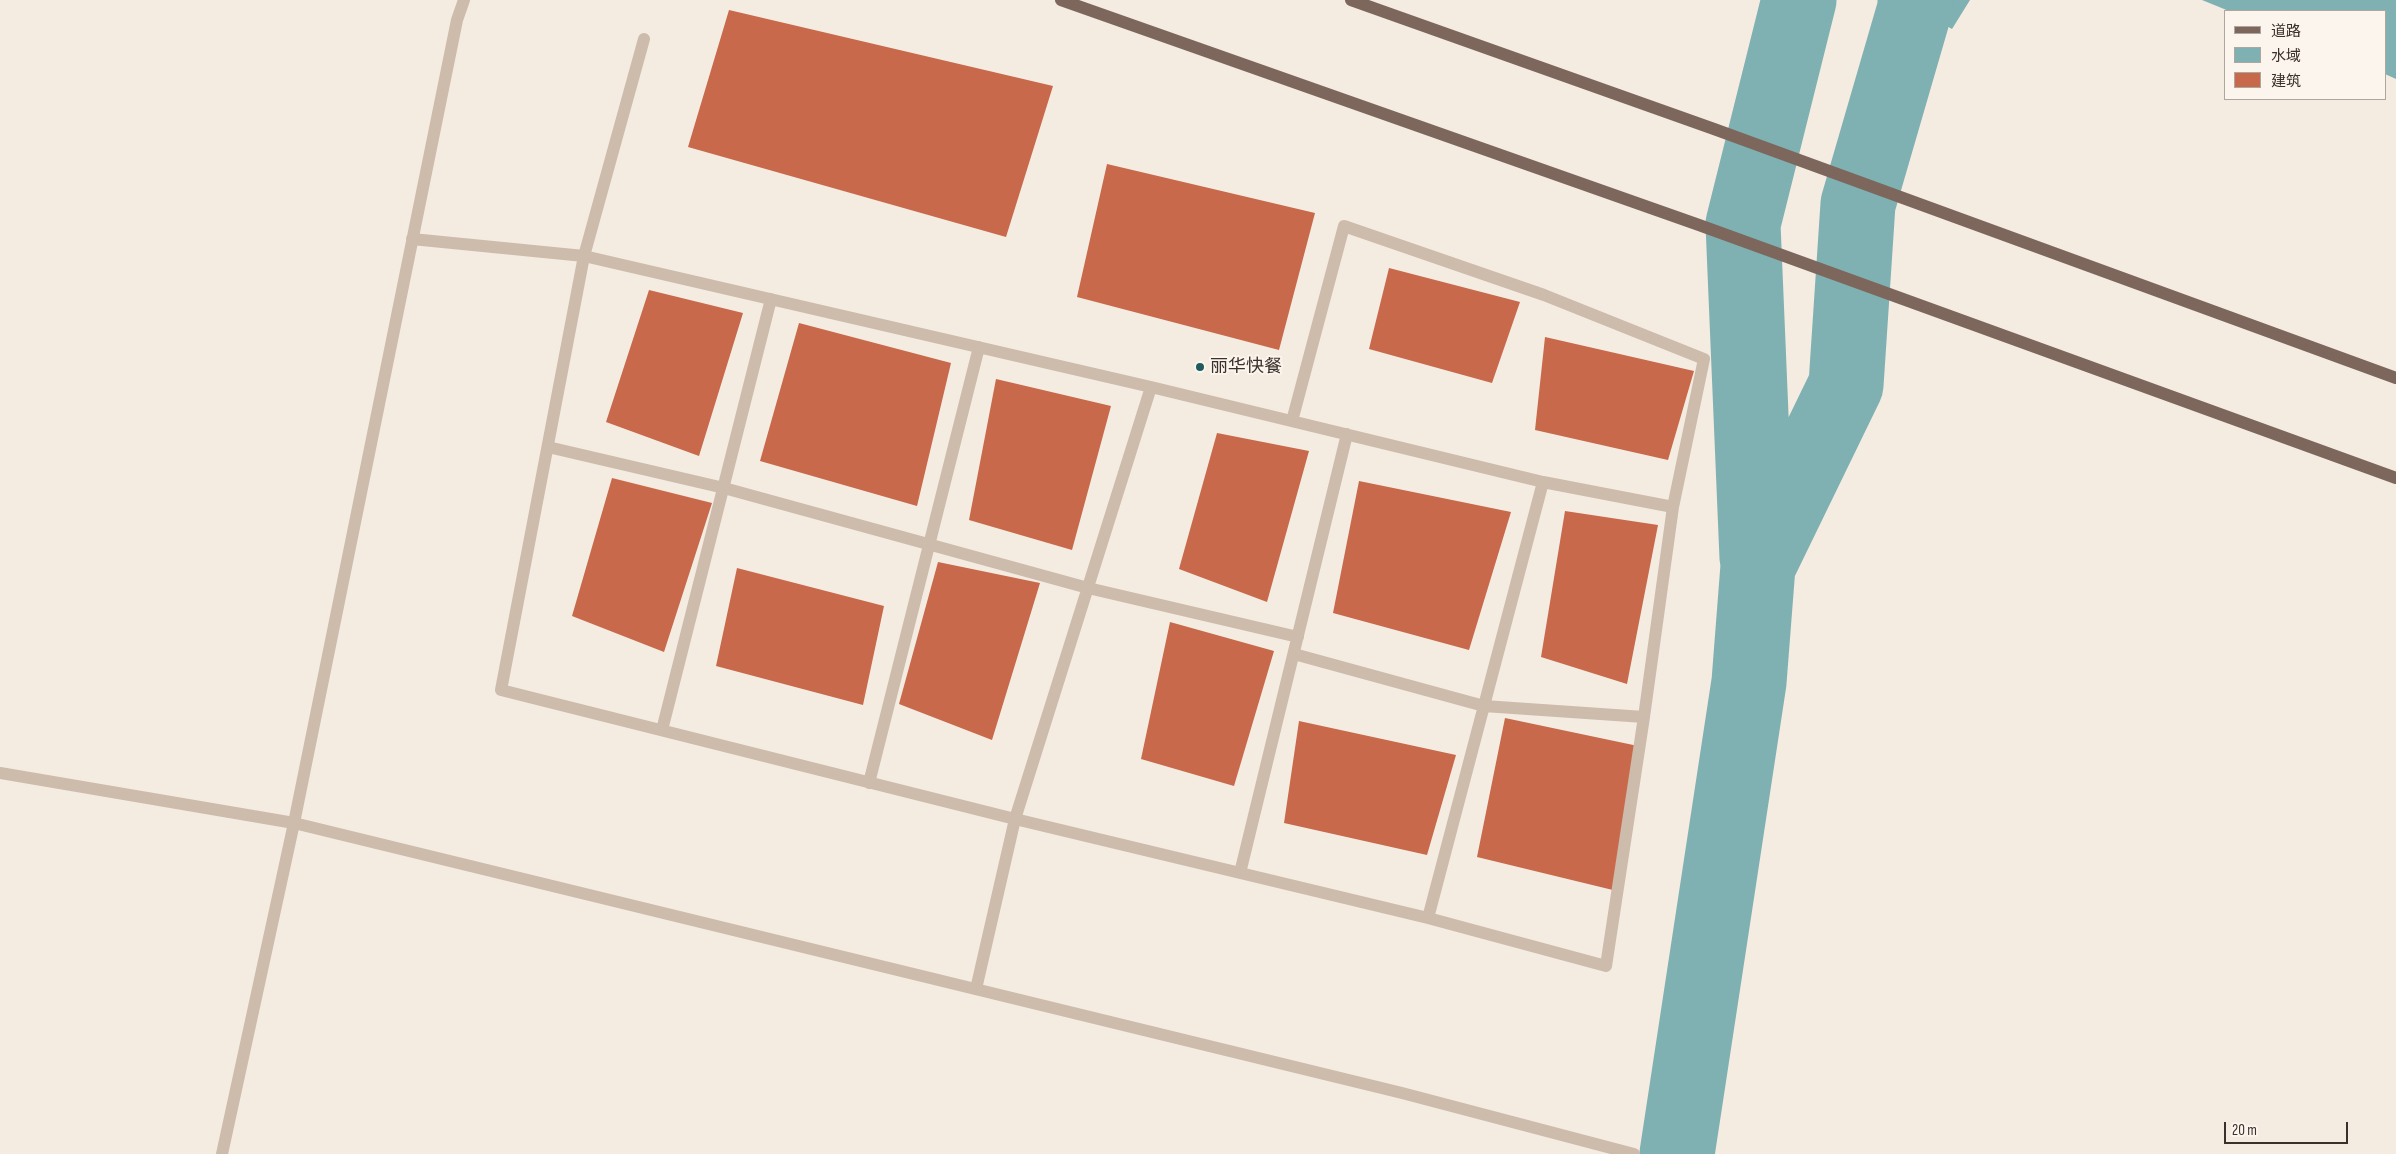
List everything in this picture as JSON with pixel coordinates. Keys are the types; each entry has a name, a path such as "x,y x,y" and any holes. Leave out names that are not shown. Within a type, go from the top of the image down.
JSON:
{"main road":[{"path":"1061,0 1699,225 2396,478"},
{"path":"1351,0 1714,129 2396,378"}],"street":[{"path":"222,1154 294,823 457,20 464,0"},
{"path":"644,39 584,256 501,690 1015,819 1428,918 1606,966 1644,717 1672,507 1704,359 1544,295 1344,226 1292,421"},
{"path":"412,239 584,256 1151,387 1543,482 1672,507"},
{"path":"662,730 771,300"},
{"path":"869,783 979,347"},
{"path":"976,989 1015,819 1151,387"},
{"path":"1240,873 1347,434"},
{"path":"548,447 724,488 1088,588 1298,638"},
{"path":"1428,918 1543,482"},
{"path":"1294,654 1484,706 1644,717"},
{"path":"0,773 294,823 1402,1093 1634,1154"}],"water":[{"path":"1900,0 1970,0 1952,29"},
{"path":"2202,0 2396,0 2396,79 2386,74 2386,10 2227,10"}],"building":[{"path":"729,10 1053,86 1006,237 688,147"},
{"path":"1107,164 1315,213 1279,350 1077,297"},
{"path":"1389,268 1520,302 1492,383 1369,349"},
{"path":"649,290 743,313 699,456 606,422"},
{"path":"799,323 951,363 917,506 760,461"},
{"path":"1545,337 1694,371 1668,460 1535,430"},
{"path":"996,379 1111,406 1072,550 969,520"},
{"path":"1217,433 1309,451 1267,602 1179,569"},
{"path":"612,478 712,503 664,652 572,616"},
{"path":"1359,481 1511,512 1469,650 1333,613"},
{"path":"1565,511 1658,525 1627,684 1541,657"},
{"path":"938,562 1040,583 992,740 899,704"},
{"path":"737,568 884,606 863,705 716,666"},
{"path":"1170,622 1274,651 1234,786 1141,759"},
{"path":"1505,718 1638,746 1617,891 1477,857"},
{"path":"1299,721 1456,755 1427,855 1284,823"}],"waterway":[{"path":"1757,558 1743,224 1799,0"},
{"path":"1677,1154 1749,682 1758,566 1846,385 1858,204 1915,8 1915,0"}],"place":[{"name":"丽华快餐","path":"1200,367"}]}
